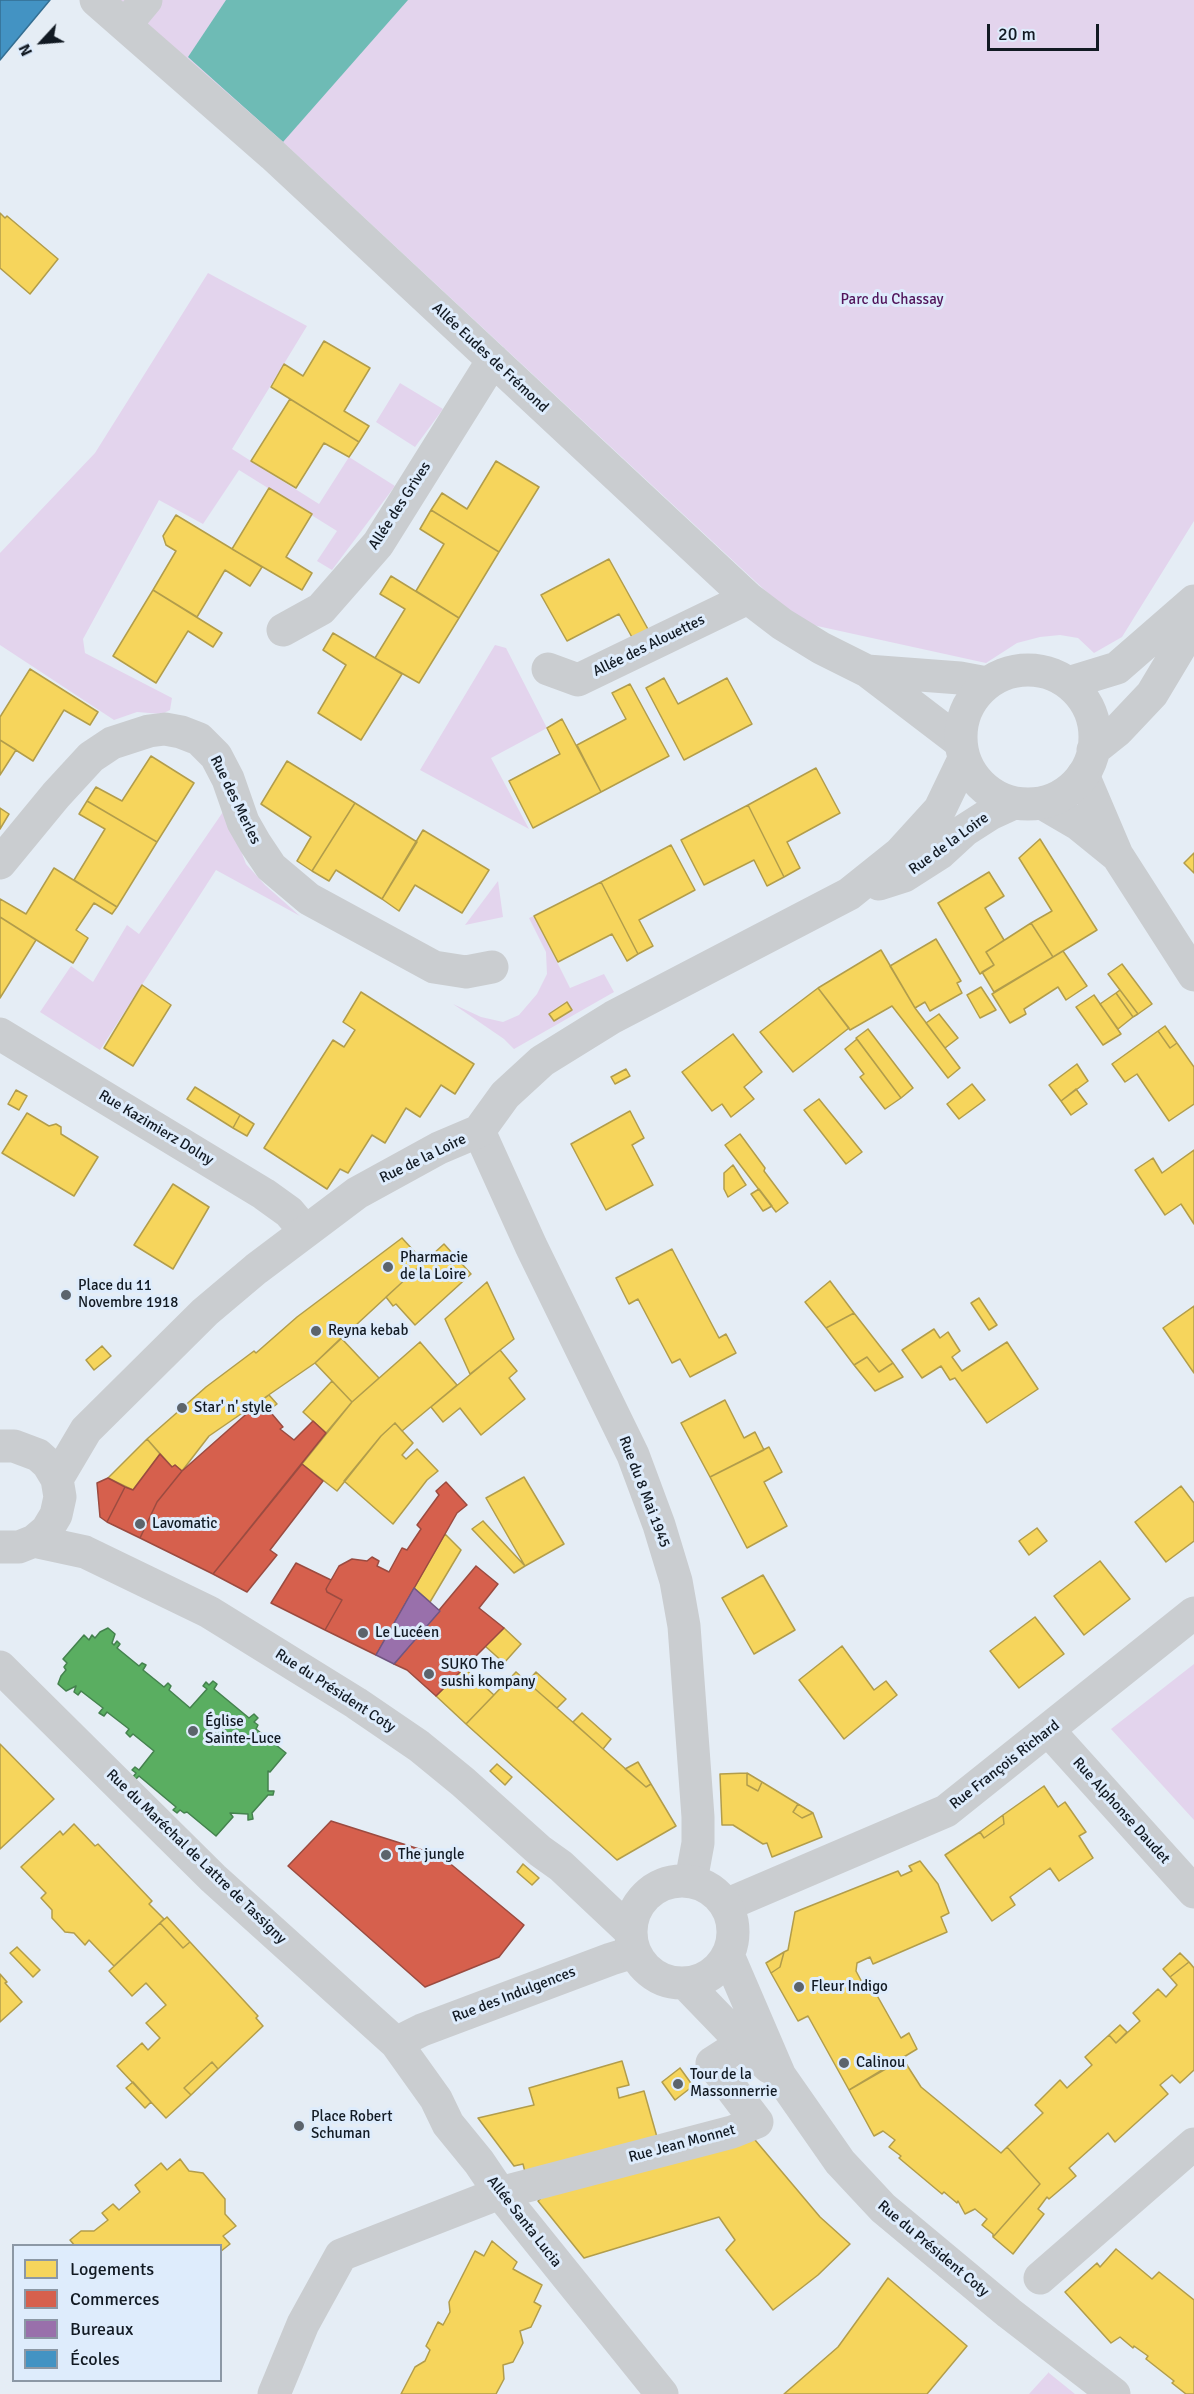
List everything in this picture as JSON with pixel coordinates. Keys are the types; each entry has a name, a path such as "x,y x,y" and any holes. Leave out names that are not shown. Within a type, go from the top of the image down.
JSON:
{"street":[{"name":"Allée Eudes de Frémond","path":"96,0 136,12 273,155 748,598 821,648 867,671 962,750"},
{"name":"Allée des Grives","path":"283,630 321,609 378,544 493,360"},
{"name":"Allée des Alouettes","path":"548,669 578,680 748,598"},
{"path":"1068,683 1117,668 1194,601"},
{"path":"1028,803 1065,793 1088,763 1152,694 1194,624"},
{"path":"1116,855 1088,763 1095,735 1088,705 1068,683 1051,674 1032,669 1013,670 987,683 969,703 963,715 962,750 972,774 983,787 998,797 1028,803 1078,824 1116,855 1192,966"},
{"name":"Allée Eudes de Frémond","path":"867,671 960,678 987,683"},
{"name":"Rue des Merles","path":"0,863 56,795 91,757 111,743 148,731 165,729 181,732 199,739 216,756 228,779 243,822 260,851 271,867 309,899 434,967 466,972 492,967"},
{"name":"Rue de la Loire","path":"849,894 899,854 940,809 962,750"},
{"name":"Rue de la Loire","path":"57,1479 86,1430 205,1312 305,1231 357,1193 439,1148 479,1131 505,1095 542,1060 613,1017 849,894 904,876 940,853 965,830 990,814 1028,803"},
{"name":"Rue Kazimierz Dolny","path":"0,1034 264,1194 289,1212 305,1231"},
{"name":"Rue du 8 Mai 1945","path":"479,1131 531,1246 633,1455 659,1525 676,1581 684,1626 698,1817 698,1843 691,1881"},
{"name":"Rue de la Loire","path":"15,1449 86,1430"},
{"path":"13,1548 47,1530 57,1512 60,1497 57,1479 48,1464 15,1449"},
{"name":"Rue du Président Coty","path":"57,1512 85,1552"},
{"name":"Rue du Président Coty","path":"13,1548 85,1552 209,1612 356,1703 419,1746 540,1851 561,1866 632,1942"},
{"name":"Rue François Richard","path":"726,1905 946,1811 1194,1613"},
{"name":"Rue du Maréchal de Lattre de Tassigny","path":"0,1667 213,1878 396,2043"},
{"name":"Rue Alphonse Daudet","path":"1049,1731 1194,1892"},
{"name":"Rue du Président Coty","path":"561,1866 644,1897"},
{"path":"674,1881 691,1881 717,1894 726,1905 732,1921 733,1938 728,1955 718,1970 703,1979 687,1984 670,1983 655,1976 643,1966 632,1942 636,1908 644,1897 657,1887 674,1881"},
{"name":"Rue des Indulgences","path":"396,2043 444,2022 611,1959 632,1942"},
{"name":"Rue du Président Coty","path":"728,1955 780,2076 840,2162 883,2208 1009,2313 1114,2394"},
{"name":"Rue du Président Coty","path":"687,1984 744,2043 780,2076"},
{"name":"Allée Santa Lucia","path":"396,2043 436,2099 448,2124 479,2162 500,2193 662,2394"},
{"name":"Rue Jean Monnet","path":"500,2193 732,2132 757,2122 712,2063 744,2043"},
{"path":"1040,2278 1194,2144"},
{"path":"274,2394 303,2324 340,2255 500,2193"}],"green space":[{"name":"Parc du Chassay","path":"114,0 1194,0 1194,521 1122,637 1094,653 1078,638 1060,635 1017,643 986,663 799,622 283,142"},
{"path":"208,273 307,326 232,449 319,504 349,457 395,486 332,570 317,561 337,531 239,470 203,524 159,500 83,639 85,653 172,698 170,710 162,714 137,712 114,720 0,645 0,553 95,453"},
{"path":"400,383 443,409 415,447 376,422"},
{"path":"495,645 506,648 547,728 491,758 529,829 420,770"},
{"path":"225,809 246,864 265,885 300,916 216,870 100,1050 40,1012 71,966 93,982 127,925 139,934"},
{"path":"498,881 503,917 465,925"},
{"path":"534,916 570,988 604,974 614,992 514,1049 504,1039 453,1004 481,1017 503,1022 519,1015 537,994 547,974 546,952 529,918"},
{"path":"1194,1664 1194,1820 1111,1729"},
{"path":"1049,2373 1075,2394 1029,2394"}],"shaded area":[{"path":"226,0 408,0 283,142 188,57"}],"building: Logements":[{"path":"0,213 5,218 7,216 58,259 30,294 0,268"},
{"path":"324,341 370,368 344,411 369,426 359,442 271,387 284,364 303,376"},
{"path":"290,399 359,442 349,457 324,443 296,488 251,461"},
{"path":"496,461 539,487 499,552 431,510 442,493 467,509"},
{"path":"269,488 312,514 286,557 312,573 302,590 232,549"},
{"path":"431,510 499,552 459,618 416,591 444,544 420,529"},
{"path":"176,515 262,567 250,586 225,570 197,617 153,590 176,551 166,545 163,536"},
{"path":"609,559 649,631 633,639 619,614 567,641 541,595"},
{"path":"391,576 459,618 419,683 375,658 405,609 380,594"},
{"path":"153,590 222,633 213,647 188,631 156,683 113,656"},
{"path":"333,633 402,674 361,740 318,713 346,665 323,650"},
{"path":"30,669 98,712 90,725 64,710 33,761 0,740 0,717"},
{"path":"664,678 678,704 727,678 752,724 684,760 646,688"},
{"path":"630,684 669,756 601,792 577,745 626,719 612,693"},
{"path":"562,719 601,792 533,828 509,781 560,754 547,728"},
{"path":"0,740 16,750 0,775"},
{"path":"151,756 194,783 157,842 87,801 96,787 122,801"},
{"path":"287,761 355,803 312,871 297,861 311,837 261,804"},
{"path":"816,768 840,813 787,842 800,868 784,877 748,805"},
{"path":"87,801 157,842 117,907 74,880 105,829 79,814"},
{"path":"355,803 417,842 382,899 336,870 329,881 312,871"},
{"path":"748,805 784,877 767,886 754,860 704,885 681,840"},
{"path":"0,808 9,814 0,829"},
{"path":"423,830 489,870 462,913 415,885 399,911 382,899"},
{"path":"1040,839 1097,930 1053,957 1031,923 1052,911 1019,858"},
{"path":"671,845 695,890 639,920 653,946 638,954 601,882"},
{"path":"1194,853 1194,873 1184,863"},
{"path":"54,868 117,907 112,914 94,903 76,930 88,938 73,963 0,917 0,899 26,914"},
{"path":"989,872 1004,896 985,908 1004,940 986,952 994,965 980,974 938,903"},
{"path":"601,882 638,954 627,961 612,934 558,962 534,916"},
{"path":"0,917 36,940 0,998"},
{"path":"1031,923 1053,957 994,992 982,972 994,965 986,952"},
{"path":"936,939 961,981 957,983 962,993 930,1011 925,1002 915,1008 890,966"},
{"path":"881,950 915,1008 960,1068 948,1078 892,1006 850,1030 818,988"},
{"path":"1063,951 1087,986 1066,1000 1058,987 1024,1009 1026,1014 1010,1023 992,994"},
{"path":"1122,964 1152,1004 1138,1014 1108,974"},
{"path":"142,985 171,1005 133,1066 104,1048"},
{"path":"981,987 996,1010 980,1018 967,995"},
{"path":"818,988 849,1028 793,1072 760,1032"},
{"path":"1120,990 1138,1014 1133,1017 1116,993"},
{"path":"361,992 474,1064 455,1094 441,1085 420,1117 406,1108 385,1143 372,1135 348,1173 340,1169 327,1189 264,1148 333,1040 344,1047 355,1030 343,1022"},
{"path":"1116,993 1133,1017 1118,1029 1100,1004"},
{"path":"1094,995 1121,1034 1103,1045 1076,1007"},
{"path":"567,1002 572,1010 554,1021 549,1014"},
{"path":"939,1014 958,1038 945,1048 926,1023"},
{"path":"1165,1026 1177,1043 1170,1048 1158,1031"},
{"path":"868,1029 913,1088 901,1098 856,1038"},
{"path":"1158,1031 1170,1048 1177,1043 1194,1067 1194,1104 1169,1121 1137,1074 1125,1082 1112,1064"},
{"path":"733,1034 762,1072 744,1087 754,1099 731,1117 722,1104 712,1111 682,1072"},
{"path":"857,1039 901,1098 885,1109 860,1077 864,1074 845,1049"},
{"path":"1077,1064 1088,1081 1061,1101 1049,1085"},
{"path":"626,1069 630,1076 615,1084 611,1077"},
{"path":"972,1084 985,1100 959,1119 947,1104"},
{"path":"195,1087 240,1115 233,1128 187,1099"},
{"path":"1076,1089 1087,1104 1071,1115 1061,1101"},
{"path":"16,1090 27,1096 19,1110 8,1104"},
{"path":"819,1099 862,1152 846,1164 804,1110"},
{"path":"630,1111 644,1138 632,1145 653,1185 606,1210 571,1144"},
{"path":"27,1113 49,1126 56,1124 61,1127 61,1134 98,1157 74,1196 2,1153"},
{"path":"240,1115 254,1124 247,1136 233,1128"},
{"path":"740,1134 788,1203 776,1212 725,1145"},
{"path":"1194,1150 1194,1224 1181,1204 1165,1215 1135,1170 1153,1158 1162,1173"},
{"path":"733,1165 746,1185 728,1197 724,1189 724,1173"},
{"path":"173,1184 209,1207 173,1269 134,1245"},
{"path":"759,1189 772,1206 763,1211 751,1194"},
{"path":"402,1238 424,1262 315,1363 209,1436 182,1471 175,1465 172,1467 147,1439 206,1387 254,1351 256,1353 297,1317"},
{"path":"444,1244 471,1274 415,1325 396,1304 393,1306 386,1297"},
{"path":"672,1249 719,1338 726,1334 736,1353 690,1377 680,1359 672,1363 638,1299 629,1304 616,1278"},
{"path":"830,1281 854,1313 826,1328 805,1302"},
{"path":"487,1282 514,1339 470,1374 445,1319"},
{"path":"979,1298 997,1325 989,1330 971,1303"},
{"path":"1194,1306 1194,1373 1163,1328"},
{"path":"854,1313 893,1363 879,1372 867,1357 854,1365 826,1328"},
{"path":"934,1329 940,1338 948,1332 960,1351 952,1357 962,1371 1007,1342 1038,1389 987,1423 955,1378 950,1380 941,1366 922,1378 902,1350"},
{"path":"341,1338 379,1378 352,1402 315,1363"},
{"path":"420,1342 457,1385 402,1431 395,1423 381,1436 337,1491 302,1464 352,1402"},
{"path":"102,1346 111,1356 94,1370 86,1360"},
{"path":"500,1350 517,1371 509,1378 525,1399 481,1435 460,1408 443,1422 431,1407"},
{"path":"867,1357 879,1372 893,1363 903,1377 875,1391 854,1365"},
{"path":"332,1381 352,1402 326,1433 303,1412"},
{"path":"269,1395 277,1404 269,1410 261,1401"},
{"path":"725,1400 744,1438 755,1432 764,1450 710,1477 681,1423"},
{"path":"395,1423 413,1443 402,1455 406,1459 417,1449 438,1471 427,1480 393,1524 344,1481 381,1436"},
{"path":"147,1439 160,1454 133,1490 108,1478"},
{"path":"769,1447 782,1472 764,1482 787,1526 747,1548 710,1477"},
{"path":"524,1477 564,1544 525,1566 486,1498"},
{"path":"1181,1486 1194,1503 1194,1541 1166,1562 1135,1522"},
{"path":"483,1521 525,1566 514,1573 472,1529"},
{"path":"1037,1528 1047,1541 1029,1555 1019,1541"},
{"path":"445,1534 461,1550 430,1602 414,1588"},
{"path":"1100,1561 1130,1599 1084,1635 1054,1596"},
{"path":"763,1575 795,1630 754,1654 722,1598"},
{"path":"1035,1617 1064,1654 1019,1688 990,1651"},
{"path":"504,1628 521,1644 504,1663 485,1646"},
{"path":"842,1646 874,1690 886,1681 897,1695 844,1739 799,1680"},
{"path":"464,1668 494,1695 466,1724 436,1696"},
{"path":"516,1672 646,1787 651,1784 676,1826 617,1860 466,1724"},
{"path":"536,1672 566,1699 557,1708 527,1682"},
{"path":"582,1713 611,1739 603,1749 573,1722"},
{"path":"0,1744 54,1799 0,1849"},
{"path":"638,1762 651,1784 646,1787 625,1769"},
{"path":"497,1764 512,1777 505,1785 490,1771"},
{"path":"747,1773 762,1782 758,1791 747,1785"},
{"path":"747,1773 747,1785 758,1791 762,1782 798,1804 793,1812 802,1818 813,1813 822,1837 772,1857 767,1843 763,1844 733,1825 722,1825 720,1774"},
{"path":"1044,1786 1058,1807 1065,1802 1086,1832 1079,1836 1093,1858 1059,1881 1050,1868 1010,1897 1015,1905 992,1921 945,1855 980,1832 984,1838 1004,1824 1003,1815"},
{"path":"798,1804 813,1813 802,1818 793,1812"},
{"path":"1003,1815 1004,1824 984,1838 980,1832"},
{"path":"74,1824 95,1846 98,1844 152,1901 149,1904 164,1919 114,1966 89,1940 85,1945 74,1933 65,1932 52,1918 52,1910 41,1898 46,1893 21,1867 60,1831 63,1835"},
{"path":"920,1861 938,1884 949,1913 941,1917 947,1932 873,1964 870,1957 857,1963 856,1971 864,1986 870,1983 901,2038 909,2033 917,2049 849,2090 808,2016 798,2021 771,1973 780,1967 784,1952 788,1950 795,1912 898,1871 901,1876 912,1871 909,1866"},
{"path":"523,1864 539,1878 532,1885 517,1872"},
{"path":"167,1917 190,1942 183,1948 160,1923"},
{"path":"160,1923 183,1948 190,1942 258,2016 256,2018 263,2026 218,2069 212,2062 184,2088 191,2095 166,2118 117,2066 142,2043 148,2050 160,2038 146,2023 166,2005 146,1983 132,1996 109,1971"},
{"path":"17,1947 40,1970 33,1977 10,1953"},
{"path":"784,1952 780,1967 771,1973 766,1963"},
{"path":"1180,1953 1189,1962 1170,1977 1163,1969"},
{"path":"1189,1962 1194,1968 1194,2070 1180,2083 1172,2075 1160,2085 1168,2094 1115,2142 1108,2133 1069,2168 1076,2176 1049,2199 1047,2197 1038,2209 1044,2214 1013,2254 993,2237 1040,2184 1007,2147 1043,2113 1035,2105 1060,2080 1067,2088 1092,2065 1085,2057 1109,2035 1116,2043 1140,2021 1133,2013 1158,1989 1166,1997 1177,1985 1170,1977"},
{"path":"0,1974 22,2002 0,2022"},
{"path":"1120,2025 1127,2032 1116,2043 1109,2035"},
{"path":"903,2059 921,2087 1001,2153 1007,2147 1040,2184 993,2237 993,2234 982,2225 987,2219 975,2209 965,2214 958,2201 957,2203 944,2192 942,2194 899,2158 901,2156 889,2147 895,2140 883,2131 874,2136 849,2090"},
{"path":"622,2061 629,2085 617,2088 619,2098 644,2091 657,2137 526,2176 523,2164 514,2166 478,2118 534,2105 529,2088"},
{"path":"212,2062 218,2069 191,2095 184,2088"},
{"name":"Tour de la Massonnerrie","path":"680,2068 693,2086 675,2100 662,2082"},
{"path":"133,2082 151,2102 145,2108 126,2088"},
{"path":"750,2134 820,2217 850,2244 818,2275 773,2310 726,2250 735,2240 719,2217 584,2258 538,2201 558,2182"},
{"path":"180,2159 189,2171 203,2173 225,2199 225,2214 236,2226 223,2236 230,2244 222,2250 222,2244 73,2244 70,2240 81,2231 94,2231 108,2220 102,2213 113,2204 119,2210 140,2192 135,2185 161,2163 167,2170"},
{"path":"492,2241 517,2262 513,2269 542,2285 534,2302 541,2306 531,2327 520,2331 523,2343 513,2362 503,2365 504,2379 496,2394 401,2394 415,2367 425,2361 430,2350 426,2346 438,2322 443,2325 450,2312 449,2302 475,2251 484,2256"},
{"path":"1116,2249 1152,2279 1159,2272 1194,2300 1194,2394 1186,2394 1172,2383 1174,2381 1146,2359 1148,2356 1134,2346 1133,2348 1120,2337 1111,2343 1065,2292 1097,2263 1100,2267"},
{"path":"888,2278 967,2346 927,2394 784,2394 838,2347"}],"building: Commerces":[{"path":"261,1401 283,1427 280,1429 294,1440 313,1421 326,1433 213,1574 140,1538 157,1502 182,1471"},
{"path":"160,1454 172,1467 175,1465 182,1471 157,1502 140,1538 107,1522 125,1487 133,1490"},
{"path":"302,1464 323,1481 270,1550 277,1555 247,1592 213,1574"},
{"path":"108,1478 125,1487 107,1522 100,1517 97,1483"},
{"path":"446,1482 467,1505 457,1513 376,1655 325,1630 342,1600 327,1592 326,1589 339,1566 352,1559 367,1561 372,1557 379,1561 377,1566 389,1572 402,1548 407,1550 421,1529 417,1525 439,1495 436,1491"},
{"path":"296,1563 331,1580 326,1589 327,1592 342,1600 325,1630 271,1603"},
{"path":"476,1566 498,1584 479,1608 504,1628 436,1696 407,1670 394,1664"},
{"path":"331,1821 441,1856 524,1925 499,1957 425,1987 288,1866"}],"building: Bureaux":[{"path":"414,1588 440,1611 394,1664 376,1655"}],"building: Écoles":[{"path":"0,0 50,0 0,60"}],"building: Public":[{"name":"Église Sainte-Luce","path":"108,1628 115,1634 112,1643 114,1645 117,1641 120,1644 117,1648 139,1666 142,1663 146,1665 143,1670 164,1687 168,1683 171,1686 169,1690 190,1708 207,1689 203,1686 206,1682 209,1685 213,1681 217,1684 214,1689 249,1718 254,1714 258,1718 254,1722 258,1725 256,1729 286,1753 270,1772 268,1771 268,1791 274,1791 273,1795 268,1795 252,1813 253,1819 248,1820 248,1814 230,1813 233,1817 216,1836 187,1812 180,1810 177,1813 173,1810 176,1807 139,1776 136,1779 133,1777 136,1773 132,1770 135,1767 139,1770 154,1751 133,1734 130,1737 126,1733 129,1729 107,1712 104,1716 99,1713 103,1708 81,1691 78,1695 74,1692 76,1686 66,1691 58,1684 66,1670 64,1667 67,1663 63,1659 84,1635 89,1640 92,1635 95,1638"}],"place":[{"name":"Pharmacie de la Loire","path":"388,1267"},
{"name":"Place du 11 Novembre 1918","path":"66,1295"},
{"name":"Reyna kebab","path":"316,1331"},
{"name":"Star' n' style","path":"182,1408"},
{"name":"Lavomatic","path":"140,1524"},
{"name":"Le Lucéen","path":"363,1633"},
{"name":"SUKO The sushi kompany","path":"429,1674"},
{"name":"Église Sainte-Luce","path":"193,1731"},
{"name":"The jungle","path":"386,1855"},
{"name":"Fleur Indigo","path":"799,1987"},
{"name":"Calinou","path":"844,2063"},
{"name":"Tour de la Massonnerrie","path":"678,2084"},
{"name":"Place Robert Schuman","path":"299,2126"}]}
